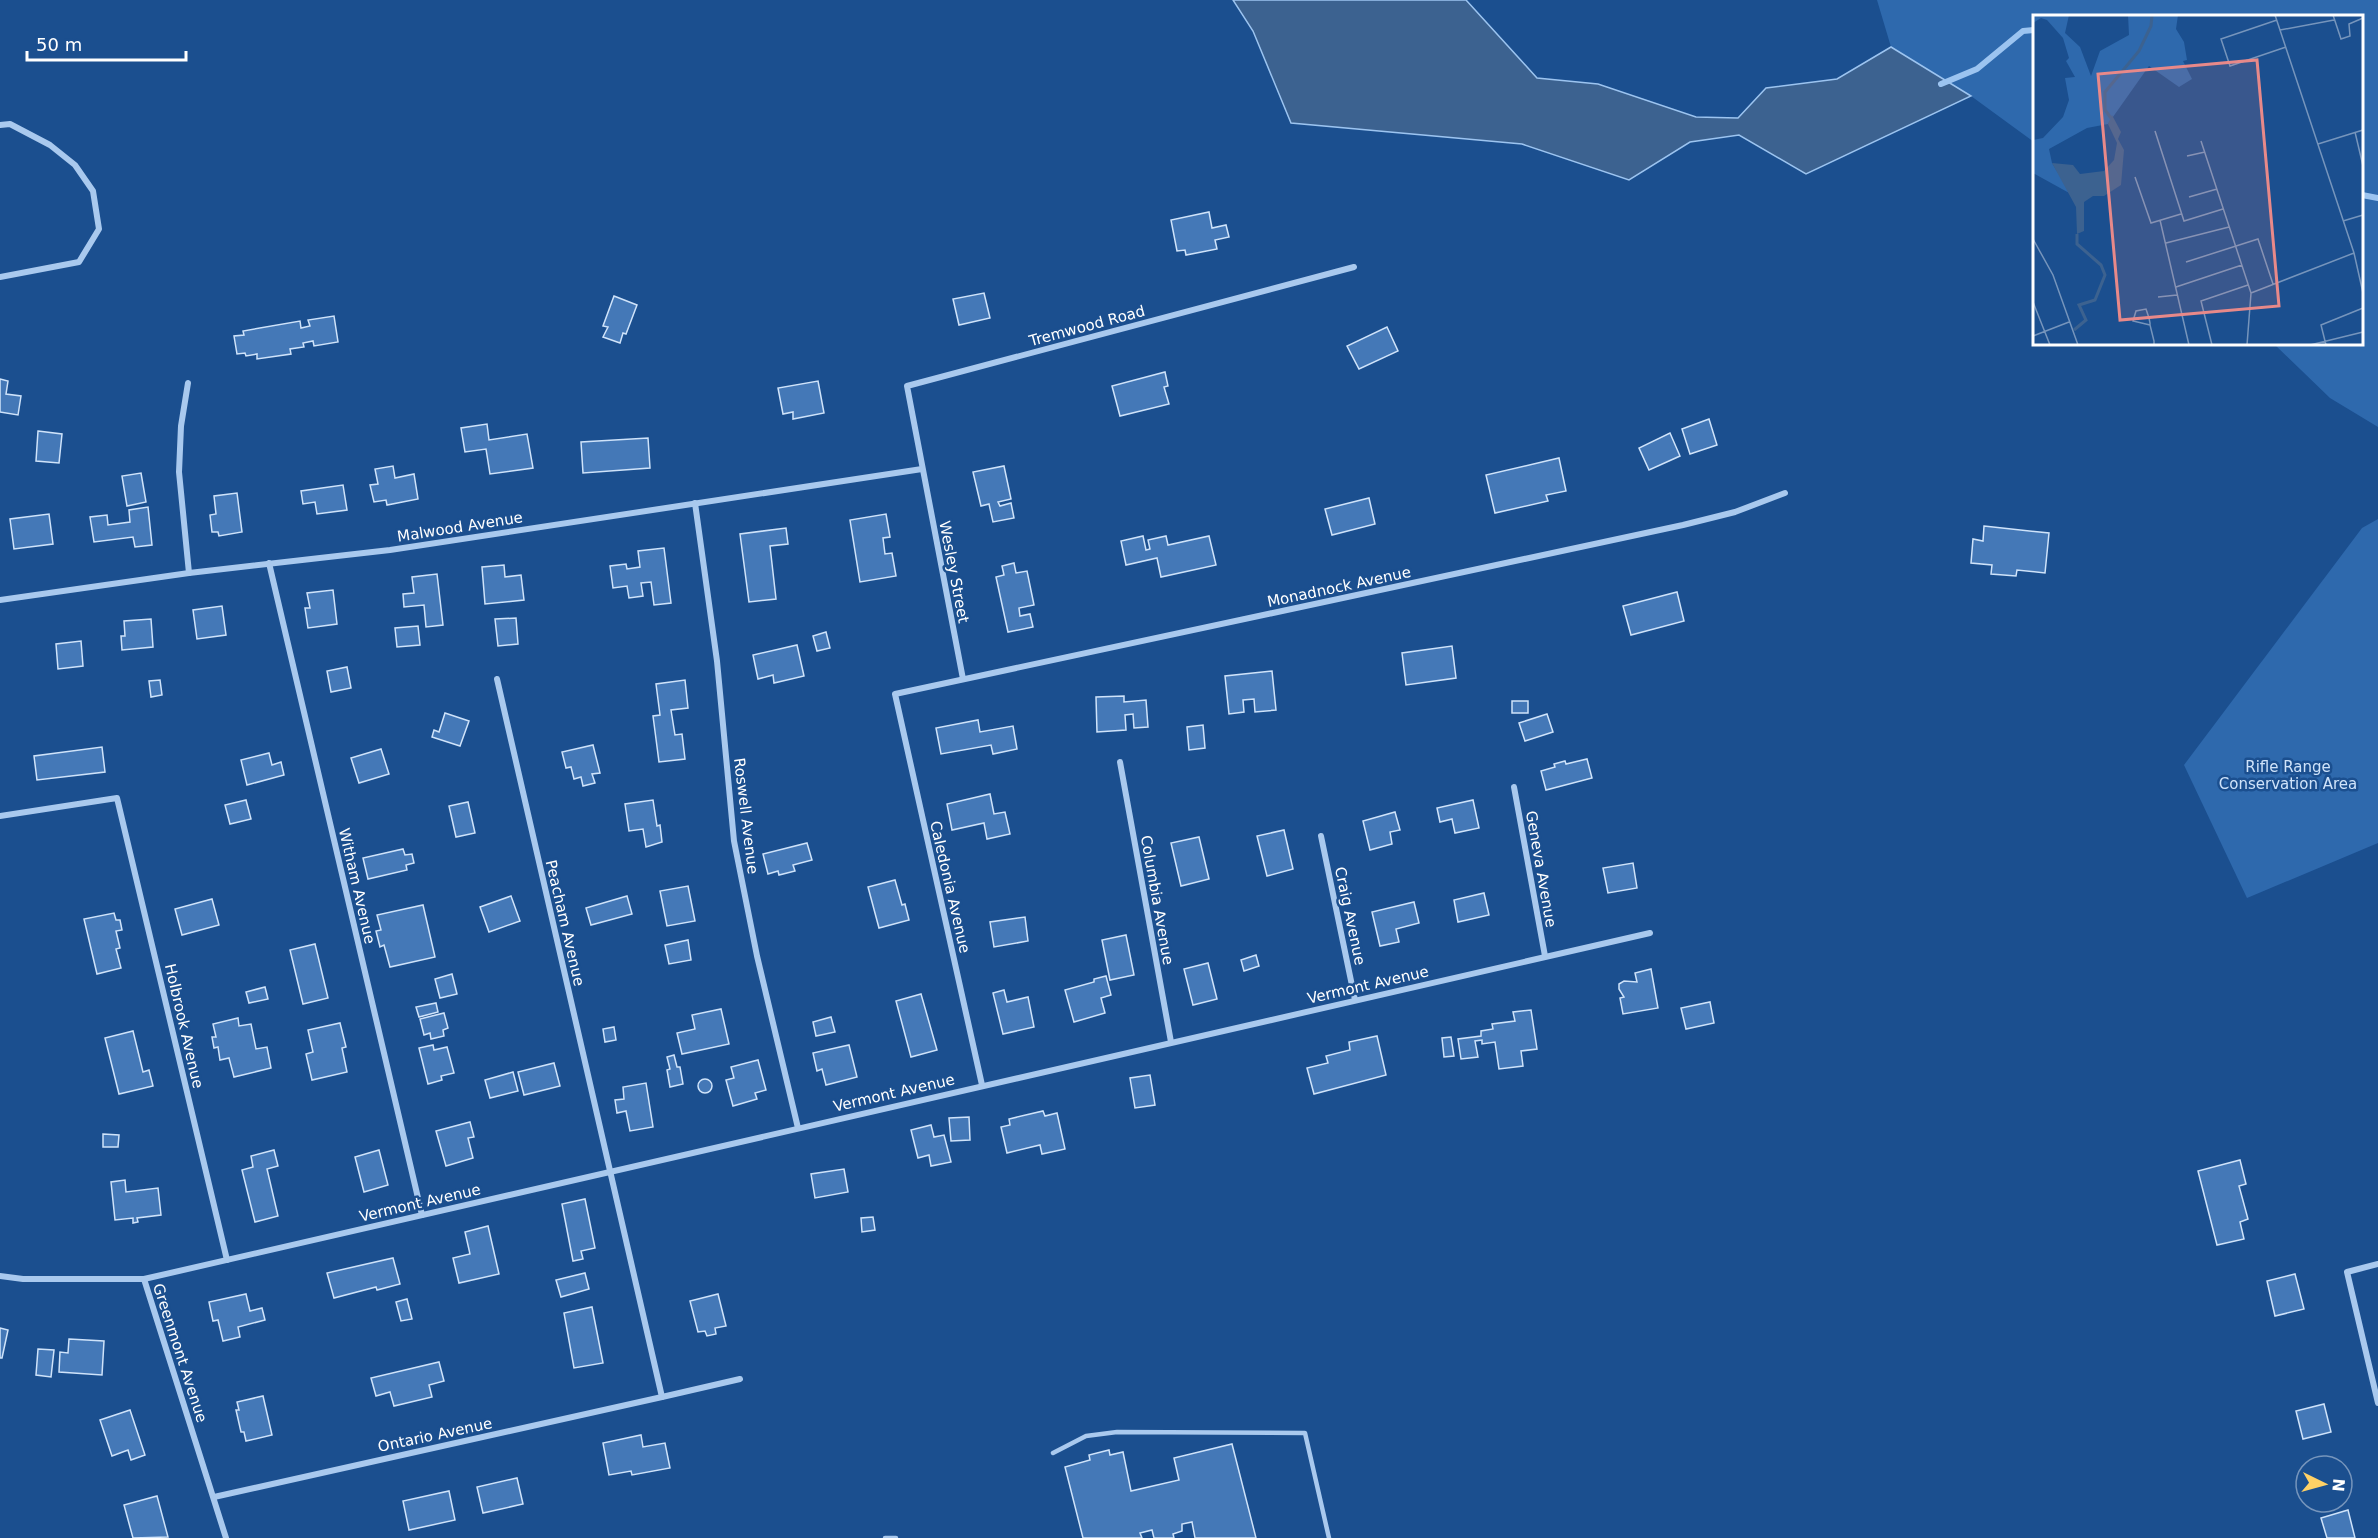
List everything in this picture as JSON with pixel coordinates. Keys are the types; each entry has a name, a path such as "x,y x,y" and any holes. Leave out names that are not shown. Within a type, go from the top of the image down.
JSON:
{"street":[{"path":"0,125 10,124 50,145 75,165 93,191 99,229 79,262 0,277"},
{"name":"Tremwood Road","path":"922,469 907,386 1354,267"},
{"path":"188,383 181,426 179,472 189,573"},
{"name":"Malwood Avenue","path":"0,600 189,573 390,550 922,469"},
{"name":"Wesley Street","path":"922,469 963,679"},
{"name":"Monadnock Avenue","path":"895,694 1683,525 1735,512 1785,493"},
{"name":"Roswell Avenue","path":"695,503 717,661 734,841 757,956 798,1128"},
{"name":"Witham Avenue","path":"269,563 422,1215"},
{"name":"Peacham Avenue","path":"497,679 611,1171"},
{"name":"Caledonia Avenue","path":"895,694 982,1085"},
{"name":"Columbia Avenue","path":"1120,762 1171,1042"},
{"name":"Geneva Avenue","path":"1514,787 1545,956"},
{"name":"Holbrook Avenue","path":"0,816 117,798 228,1260"},
{"name":"Craig Avenue","path":"1321,836 1355,1000"},
{"name":"Vermont Avenue","path":"144,1279 1650,933"},
{"path":"611,1171 662,1398"},
{"path":"2378,1264 2347,1272 2378,1403"},
{"name":"Greenmont Avenue","path":"0,1276 23,1279 144,1279 226,1538"},
{"name":"Ontario Avenue","path":"213,1497 740,1379"}],"lane":[{"path":"1053,1453 1086,1436 1117,1432 1305,1432 1329,1538"},
{"path":"885,1538 896,1538"}],"green space":[{"path":"1877,0 2378,0 2378,427 2330,398 2275,345 2363,345 2363,15 2033,15 2033,141 1971,96 1891,47"},
{"name":"Rifle Range Conservation Area","path":"2378,519 2378,843 2247,898 2184,765 2362,528"}],"shaded area":[{"path":"1233,0 1466,0 1537,78 1598,84 1696,117 1738,118 1766,88 1837,79 1891,47 1971,96 1806,174 1739,135 1690,142 1629,180 1522,144 1291,123 1253,31"}],"building":[{"path":"1209,212 1212,228 1226,225 1229,237 1215,240 1217,249 1186,255 1185,250 1177,251 1171,220"},
{"path":"984,293 990,318 959,325 953,299"},
{"path":"614,296 637,305 626,334 623,333 620,343 603,337 608,327 603,326"},
{"path":"334,316 338,342 314,346 313,341 303,343 304,347 290,349 291,354 257,359 257,354 246,356 245,353 237,354 234,336 244,335 243,331 300,321 301,328 310,326 308,320"},
{"path":"1387,327 1398,351 1359,369 1347,346"},
{"path":"1165,372 1168,386 1164,387 1169,404 1120,416 1112,386"},
{"path":"0,379 8,381 6,394 21,396 18,415 0,412"},
{"path":"818,381 824,413 793,419 793,412 783,414 778,388"},
{"path":"1709,419 1717,445 1690,454 1682,429"},
{"path":"487,424 489,440 527,434 533,468 490,474 486,449 465,452 461,428"},
{"path":"38,431 62,434 59,463 36,461"},
{"path":"1670,433 1680,456 1649,470 1639,448"},
{"path":"648,438 650,468 583,473 581,442"},
{"path":"1559,458 1566,491 1546,495 1548,501 1495,513 1486,475"},
{"path":"393,466 395,478 414,474 418,499 387,505 386,500 374,502 370,485 378,484 375,469"},
{"path":"1004,466 1011,499 998,502 1000,506 1011,503 1014,518 993,522 989,504 981,506 973,472"},
{"path":"141,473 146,502 127,506 122,476"},
{"path":"343,485 347,510 317,514 315,502 303,504 301,491"},
{"path":"237,493 242,532 219,536 218,532 212,532 210,515 216,514 214,496"},
{"path":"1369,498 1375,524 1332,535 1325,509"},
{"path":"148,507 152,545 135,547 133,537 94,542 90,517 107,515 108,525 130,522 129,510"},
{"path":"49,514 53,544 14,549 10,519"},
{"path":"886,514 890,537 883,538 885,554 892,553 896,576 860,582 850,520"},
{"path":"1984,526 2049,533 2045,573 2017,570 2016,576 1991,574 1992,565 1971,563 1973,539 1983,541"},
{"path":"786,528 788,544 770,546 776,599 749,602 740,534"},
{"path":"1143,536 1146,550 1150,549 1148,540 1166,536 1168,545 1209,536 1216,565 1161,577 1157,558 1126,565 1121,541"},
{"path":"664,548 671,603 654,605 651,582 641,583 643,596 629,598 627,586 613,588 610,566 626,564 627,569 640,567 638,551"},
{"path":"1014,563 1016,573 1027,571 1034,605 1019,608 1020,616 1030,614 1033,627 1008,632 996,577 1004,575 1002,566"},
{"path":"504,565 505,577 521,575 524,600 485,604 482,567"},
{"path":"437,574 443,625 426,627 424,605 404,607 403,594 414,593 412,577"},
{"path":"333,590 337,624 308,628 305,608 310,608 307,593"},
{"path":"1677,592 1684,621 1631,635 1623,606"},
{"path":"222,606 226,635 197,639 193,610"},
{"path":"516,618 518,644 498,646 495,619"},
{"path":"151,619 153,647 122,650 121,636 125,636 124,621"},
{"path":"418,626 420,645 397,647 395,628"},
{"path":"826,632 830,648 817,651 813,636"},
{"path":"81,641 83,666 58,669 56,644"},
{"path":"797,645 804,676 774,683 773,675 758,679 753,655"},
{"path":"1452,646 1456,678 1406,685 1402,653"},
{"path":"347,667 351,688 331,692 327,671"},
{"path":"1272,671 1276,710 1255,712 1254,699 1243,700 1244,712 1229,714 1225,676"},
{"path":"160,680 162,695 151,697 149,681"},
{"path":"685,680 688,708 671,710 675,735 682,734 685,759 659,762 653,716 660,715 656,684"},
{"path":"1124,696 1124,702 1146,700 1148,727 1134,728 1133,714 1125,715 1126,730 1097,732 1096,697"},
{"path":"1512,701 1528,701 1528,713 1512,713"},
{"path":"445,713 469,721 460,746 432,737 434,730 439,732"},
{"path":"1547,714 1553,732 1525,741 1519,723"},
{"path":"978,720 980,732 1013,726 1017,749 993,754 991,745 941,754 936,728"},
{"path":"1203,725 1205,748 1189,750 1187,727"},
{"path":"593,745 600,773 592,774 595,783 583,786 581,777 574,779 571,767 566,768 562,752"},
{"path":"102,747 105,772 37,780 34,756"},
{"path":"381,749 389,774 359,783 351,758"},
{"path":"269,753 272,765 281,762 284,775 247,785 241,760"},
{"path":"1587,759 1592,778 1546,790 1541,771 1565,761 1566,764"},
{"path":"990,794 994,814 1005,812 1010,834 987,839 984,823 952,830 947,804"},
{"path":"246,800 251,819 230,824 225,805"},
{"path":"653,800 662,842 646,847 643,829 629,831 625,804"},
{"path":"1473,800 1479,828 1455,833 1452,819 1440,822 1437,808"},
{"path":"468,802 475,833 456,837 449,806"},
{"path":"1395,812 1400,830 1390,832 1392,844 1370,850 1363,821"},
{"path":"1284,830 1293,869 1267,876 1257,836"},
{"path":"1199,837 1209,879 1181,886 1171,843"},
{"path":"807,843 812,860 793,865 795,871 779,875 778,871 768,874 763,854"},
{"path":"403,849 405,855 412,854 414,863 406,865 407,870 368,879 363,858"},
{"path":"1633,863 1637,888 1608,893 1603,868"},
{"path":"895,880 909,920 879,928 868,887"},
{"path":"688,886 695,921 667,926 660,891"},
{"path":"1484,893 1489,915 1458,922 1454,900"},
{"path":"511,896 520,921 489,932 480,907"},
{"path":"627,896 632,914 591,925 586,908"},
{"path":"212,899 219,925 182,935 175,909"},
{"path":"1414,902 1419,923 1396,929 1399,942 1380,946 1372,912"},
{"path":"423,905 435,957 390,967 384,945 380,947 376,931 381,930 377,915"},
{"path":"114,913 116,920 120,920 122,930 116,931 120,948 116,949 121,968 97,974 84,919"},
{"path":"1025,917 1028,941 994,947 990,922"},
{"path":"1126,935 1134,975 1110,980 1102,940"},
{"path":"688,940 691,960 669,964 665,945"},
{"path":"315,944 328,998 303,1004 290,950"},
{"path":"1256,955 1259,966 1244,971 1241,960"},
{"path":"1208,963 1217,999 1193,1005 1184,969"},
{"path":"1651,969 1658,1008 1623,1014 1620,998 1624,997 1619,984 1624,981 1637,982 1635,973"},
{"path":"452,974 457,994 440,998 435,979"},
{"path":"1106,976 1111,995 1101,998 1105,1013 1074,1022 1065,990 1094,982 1094,979"},
{"path":"265,987 268,999 249,1003 246,992"},
{"path":"1004,990 1007,1002 1028,997 1034,1027 1003,1034 993,993"},
{"path":"921,994 937,1050 911,1057 896,1001"},
{"path":"1710,1002 1714,1023 1686,1029 1681,1008"},
{"path":"436,1003 438,1012 419,1017 416,1007"},
{"path":"721,1009 729,1044 682,1054 677,1033 695,1029 692,1015"},
{"path":"1531,1010 1537,1049 1521,1051 1523,1066 1499,1069 1495,1042 1482,1044 1482,1040 1475,1041 1478,1057 1461,1059 1458,1039 1481,1036 1481,1031 1493,1029 1492,1024 1515,1021 1513,1012"},
{"path":"444,1013 448,1028 443,1030 444,1036 431,1039 430,1033 424,1035 420,1019"},
{"path":"831,1017 835,1032 816,1036 813,1022"},
{"path":"238,1018 239,1026 251,1024 256,1049 267,1047 271,1068 234,1077 229,1058 220,1060 218,1047 214,1048 212,1037 216,1037 213,1024"},
{"path":"340,1023 346,1047 342,1048 347,1072 312,1080 306,1054 313,1052 308,1030"},
{"path":"614,1027 616,1040 605,1042 603,1029"},
{"path":"133,1031 143,1072 149,1070 153,1086 119,1094 105,1038"},
{"path":"1377,1036 1386,1075 1314,1094 1307,1068 1328,1063 1326,1056 1350,1050 1349,1042"},
{"path":"1451,1037 1454,1056 1444,1057 1442,1038"},
{"path":"433,1045 434,1050 447,1047 454,1073 441,1076 442,1080 428,1084 419,1048"},
{"path":"849,1045 857,1077 826,1085 822,1069 817,1071 813,1053"},
{"path":"674,1055 677,1067 680,1067 683,1084 670,1087 667,1057"},
{"path":"758,1060 766,1090 755,1093 757,1099 733,1106 726,1080 734,1078 731,1067"},
{"path":"554,1063 560,1086 524,1095 518,1072"},
{"path":"513,1072 518,1091 490,1098 485,1080"},
{"path":"1150,1075 1155,1105 1135,1108 1130,1078"},
{"path":"702,1079 708,1079 712,1086 708,1093 702,1093 698,1089 698,1083"},
{"path":"646,1083 653,1127 630,1131 626,1111 617,1113 615,1100 624,1099 623,1087"},
{"path":"1043,1111 1045,1116 1057,1113 1065,1149 1042,1154 1040,1145 1007,1153 1001,1127 1010,1125 1009,1119"},
{"path":"969,1117 970,1140 951,1141 949,1118"},
{"path":"470,1122 474,1137 468,1138 473,1158 446,1166 436,1131"},
{"path":"931,1125 934,1137 944,1135 951,1162 931,1166 929,1155 918,1158 911,1130"},
{"path":"103,1134 119,1135 118,1147 103,1147"},
{"path":"274,1150 278,1166 267,1169 278,1216 255,1222 242,1170 253,1167 251,1156"},
{"path":"379,1150 388,1185 364,1192 355,1157"},
{"path":"2240,1160 2246,1184 2239,1186 2248,1219 2240,1222 2244,1239 2217,1245 2198,1171"},
{"path":"844,1169 848,1192 815,1198 811,1174"},
{"path":"125,1180 126,1192 158,1188 161,1215 137,1218 138,1222 133,1223 133,1218 115,1220 111,1182"},
{"path":"585,1199 595,1248 581,1251 583,1259 573,1261 562,1204"},
{"path":"873,1217 875,1230 862,1232 861,1218"},
{"path":"488,1226 499,1274 459,1283 453,1258 470,1254 465,1232"},
{"path":"393,1258 400,1284 377,1290 376,1287 334,1298 327,1273"},
{"path":"585,1273 589,1289 561,1297 556,1280"},
{"path":"2295,1274 2304,1309 2275,1316 2267,1281"},
{"path":"246,1294 250,1311 262,1308 265,1320 238,1327 240,1337 223,1341 218,1320 213,1321 209,1302"},
{"path":"718,1294 726,1326 715,1328 716,1334 707,1336 705,1331 698,1332 690,1301"},
{"path":"407,1299 412,1319 401,1321 396,1302"},
{"path":"592,1307 603,1363 574,1368 564,1313"},
{"path":"0,1328 8,1330 2,1358 0,1358"},
{"path":"69,1339 104,1341 102,1375 59,1372 60,1352 68,1353"},
{"path":"38,1349 54,1350 51,1377 36,1375"},
{"path":"439,1362 444,1381 429,1385 432,1397 394,1406 390,1392 376,1396 371,1378"},
{"path":"263,1396 272,1435 246,1441 244,1432 241,1432 236,1410 239,1410 237,1402"},
{"path":"2324,1404 2331,1432 2303,1439 2296,1411"},
{"path":"130,1410 145,1455 131,1460 128,1450 112,1456 100,1420"},
{"path":"641,1435 643,1447 665,1443 670,1468 632,1475 631,1471 609,1475 603,1443"},
{"path":"1232,1444 1256,1538 1195,1538 1192,1522 1182,1524 1182,1531 1173,1534 1174,1538 1154,1538 1152,1530 1140,1533 1142,1538 1083,1538 1065,1467 1090,1460 1089,1455 1109,1450 1110,1455 1123,1452 1131,1491 1179,1480 1174,1458"},
{"path":"517,1478 523,1504 483,1513 477,1487"},
{"path":"449,1491 455,1520 409,1530 403,1501"},
{"path":"157,1496 168,1537 133,1538 124,1505"},
{"path":"2334,1514 2349,1514 2355,1538 2327,1538 2321,1518"}],"waterway":[{"path":"1941,84 1977,69 2023,31 2033,30"},
{"path":"2363,195 2378,198"}]}
